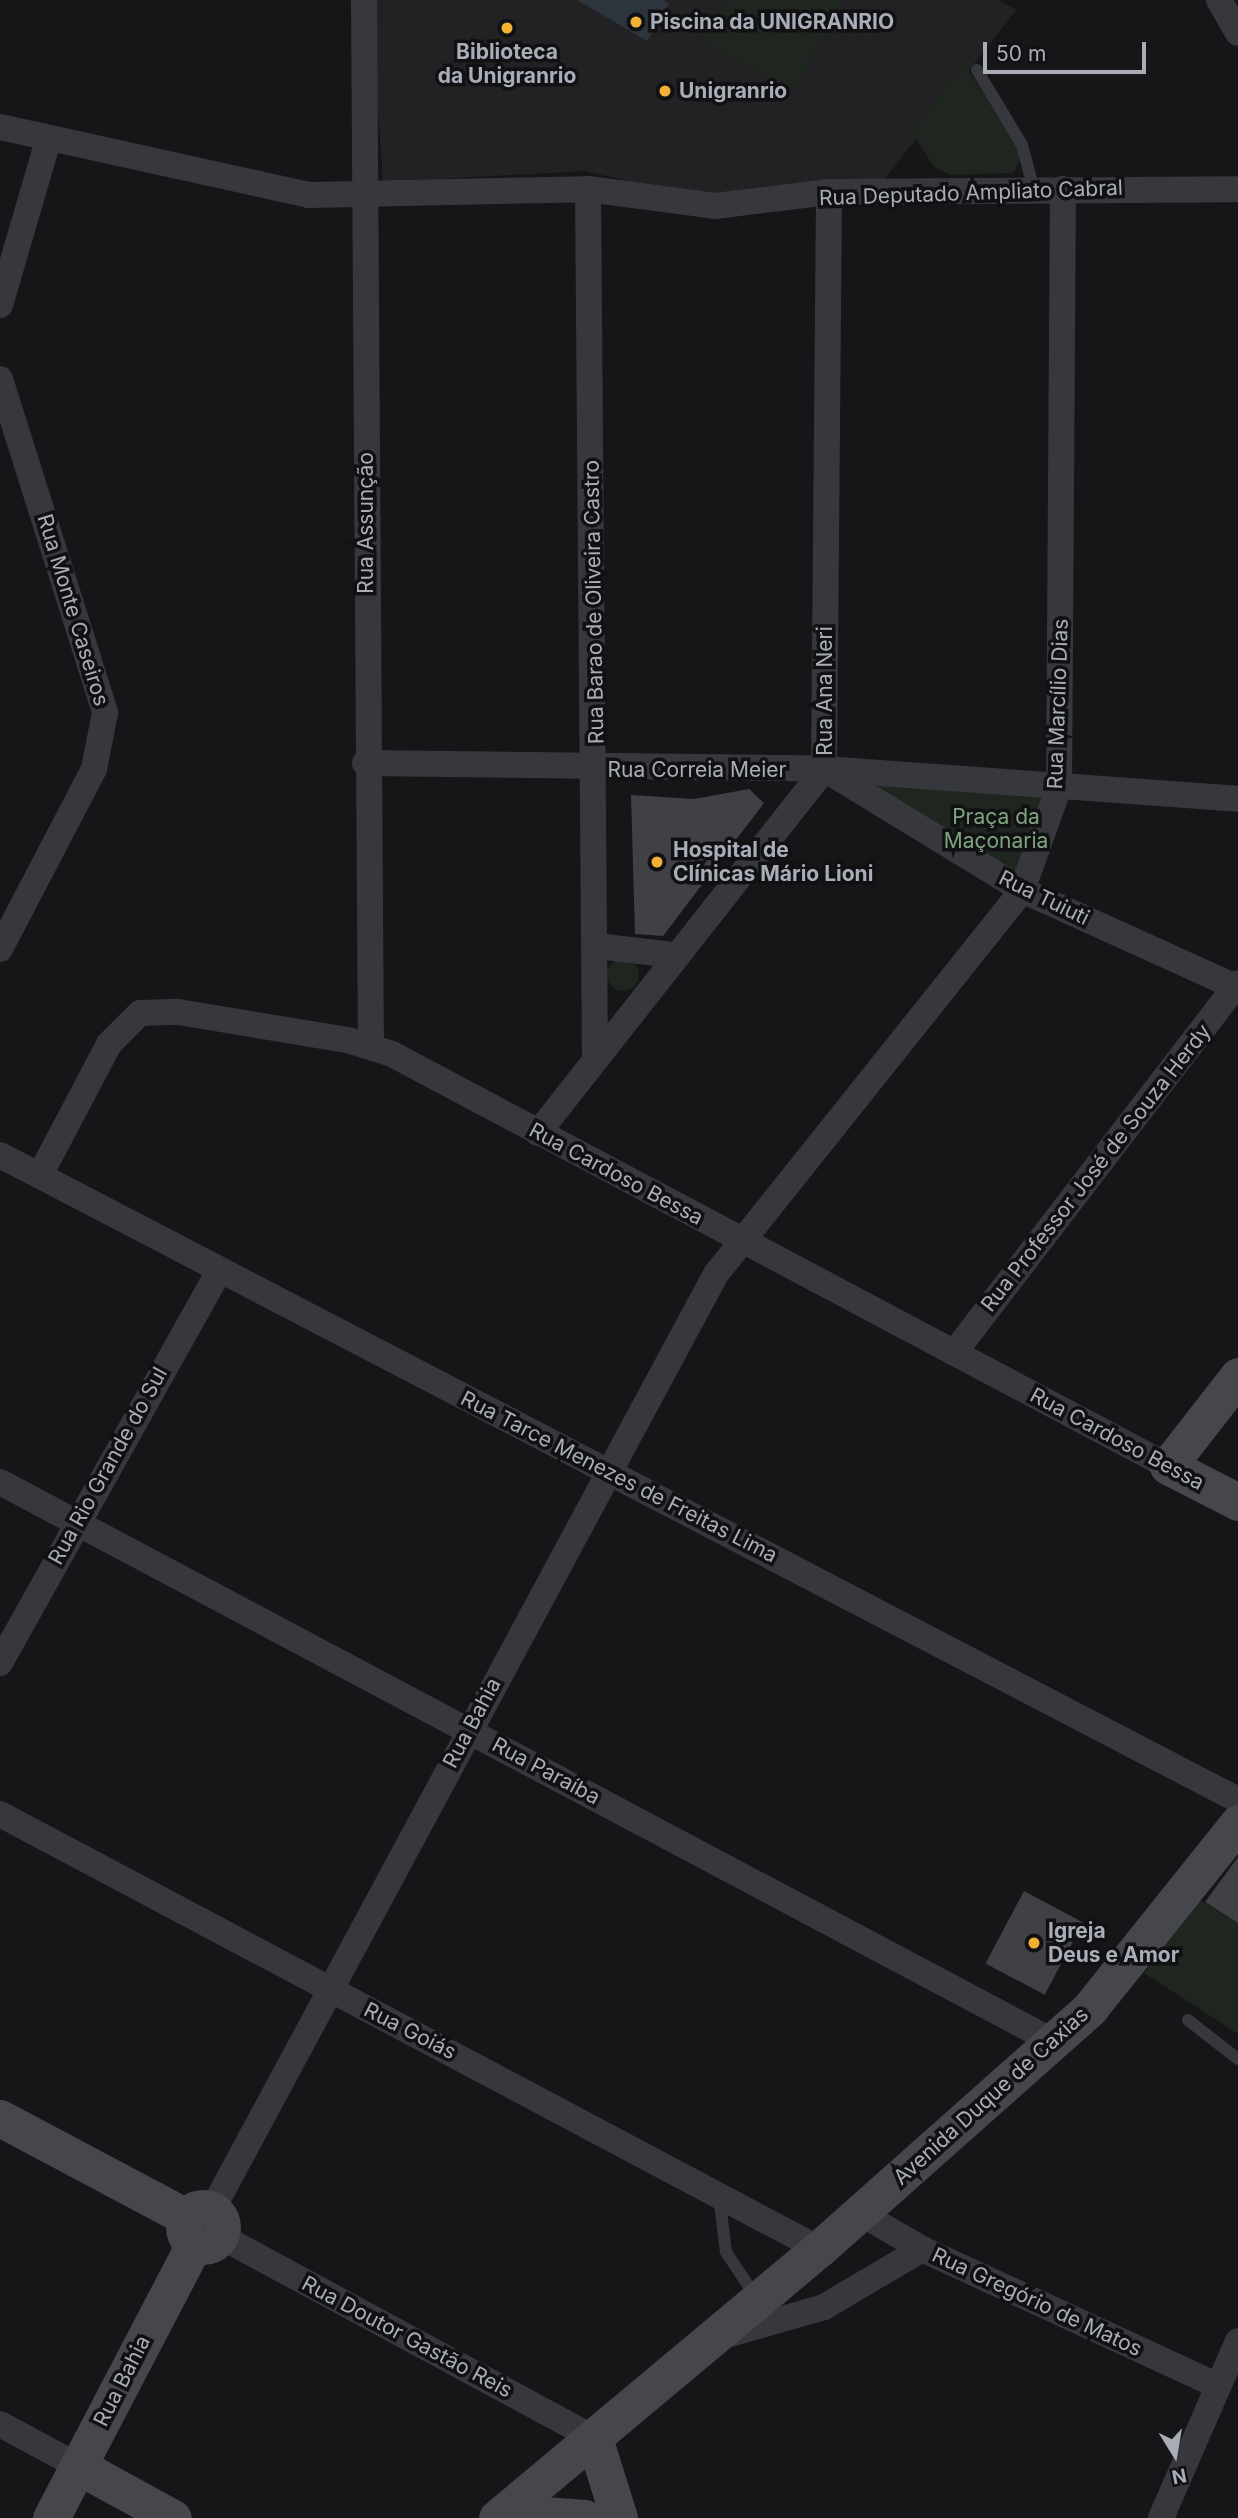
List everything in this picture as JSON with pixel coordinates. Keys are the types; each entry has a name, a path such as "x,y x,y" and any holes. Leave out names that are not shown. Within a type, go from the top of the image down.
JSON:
{"main road":[{"path":"1168,1466 1238,1376"},
{"name":"Rua Cardoso Bessa","path":"1168,1466 1238,1502"},
{"name":"Avenida Duque de Caxias","path":"501,2515 714,2339 1054,2042 1113,1982 1238,1823"},
{"name":"Rua Doutor Gastão Reis","path":"0,2118 203,2227"},
{"name":"Rua Bahia","path":"51,2518 203,2227"},
{"path":"594,2438 619,2518"},
{"path":"78,2466 173,2518"},
{"path":"501,2515 585,2518"}],"street":[{"name":"Rua Assunção","path":"364,0 365,763 371,1046"},
{"path":"1219,0 1238,33"},
{"name":"Rua Deputado Ampliato Cabral","path":"0,127 48,141 309,195 588,189 715,206 775,204 829,192 1238,189"},
{"path":"0,305 48,141"},
{"name":"Rua Barao de Oliveira Castro","path":"588,189 596,771 595,1057"},
{"name":"Rua Marcílio Dias","path":"738,1239 1022,890 1059,787 1063,189"},
{"name":"Rua Ana Neri","path":"538,1133 595,1057 824,769 829,192"},
{"name":"Rua Monte Caseiros","path":"0,379 106,713 94,769 0,949"},
{"name":"Rua Correia Meier","path":"365,763 596,771 824,769 1238,799"},
{"name":"Rua Tuiuti","path":"824,769 1022,890 1237,986"},
{"path":"596,946 676,955"},
{"name":"Rua Professor José de Souza Herdy","path":"954,1353 1237,986"},
{"name":"Rua Cardoso Bessa","path":"40,1175 109,1044 141,1013 178,1012 371,1046 1168,1466"},
{"name":"Rua Tarce Menezes de Freitas Lima","path":"0,1154 219,1271 609,1471 1238,1800"},
{"name":"Rua Bahia","path":"203,2227 333,1991 468,1730 738,1239"},
{"name":"Rua Rio Grande do Sul","path":"0,1663 75,1524 219,1271"},
{"name":"Rua Paraíba","path":"0,1482 1054,2042"},
{"name":"Rua Goiás","path":"0,1814 819,2249"},
{"name":"Rua Gregório de Matos","path":"860,2213 922,2249 1218,2386"},
{"name":"Rua Doutor Gastão Reis","path":"203,2227 594,2438"},
{"name":"Avenida Duque de Caxias","path":"714,2339 824,2307 922,2249"},
{"path":"1161,2518 1238,2341"},
{"path":"0,2424 78,2466"}],"lane":[{"path":"977,70 1017,136 1034,190"},
{"path":"1188,2020 1238,2059"},
{"path":"719,2195 726,2252 759,2300"}],"shaded area":[{"name":"Unigranrio","path":"370,0 999,0 1016,10 881,184 711,201 585,171 383,182"},
{"name":"Piscina da UNIGRANRIO","path":"577,0 663,0 669,3 647,41"}],"green space":[{"path":"727,0 842,0 795,90 704,42"},
{"path":"964,63 1022,158 1013,173 951,175 934,167 912,132"},
{"name":"Praça da Maçonaria","path":"824,778 1053,792 1017,885"},
{"path":"623,959 634,964 639,975 634,986 623,991 612,986 607,975 612,964"},
{"path":"1195,1897 1238,1923 1238,2034 1144,1973"}],"building":[{"name":"Hospital de Clínicas Mário Lioni","path":"749,789 764,803 663,936 635,934 631,795 694,799"},
{"path":"1238,1857 1238,1923 1205,1902"},
{"name":"Igreja Deus e Amor","path":"1024,1891 1083,1922 1045,1995 986,1963"}],"place":[{"name":"Piscina da UNIGRANRIO","path":"636,22"},
{"name":"Biblioteca da Unigranrio","path":"507,28"},
{"name":"Unigranrio","path":"665,91"},
{"name":"Hospital de Clínicas Mário Lioni","path":"657,862"},
{"name":"Igreja Deus e Amor","path":"1034,1943"}]}
